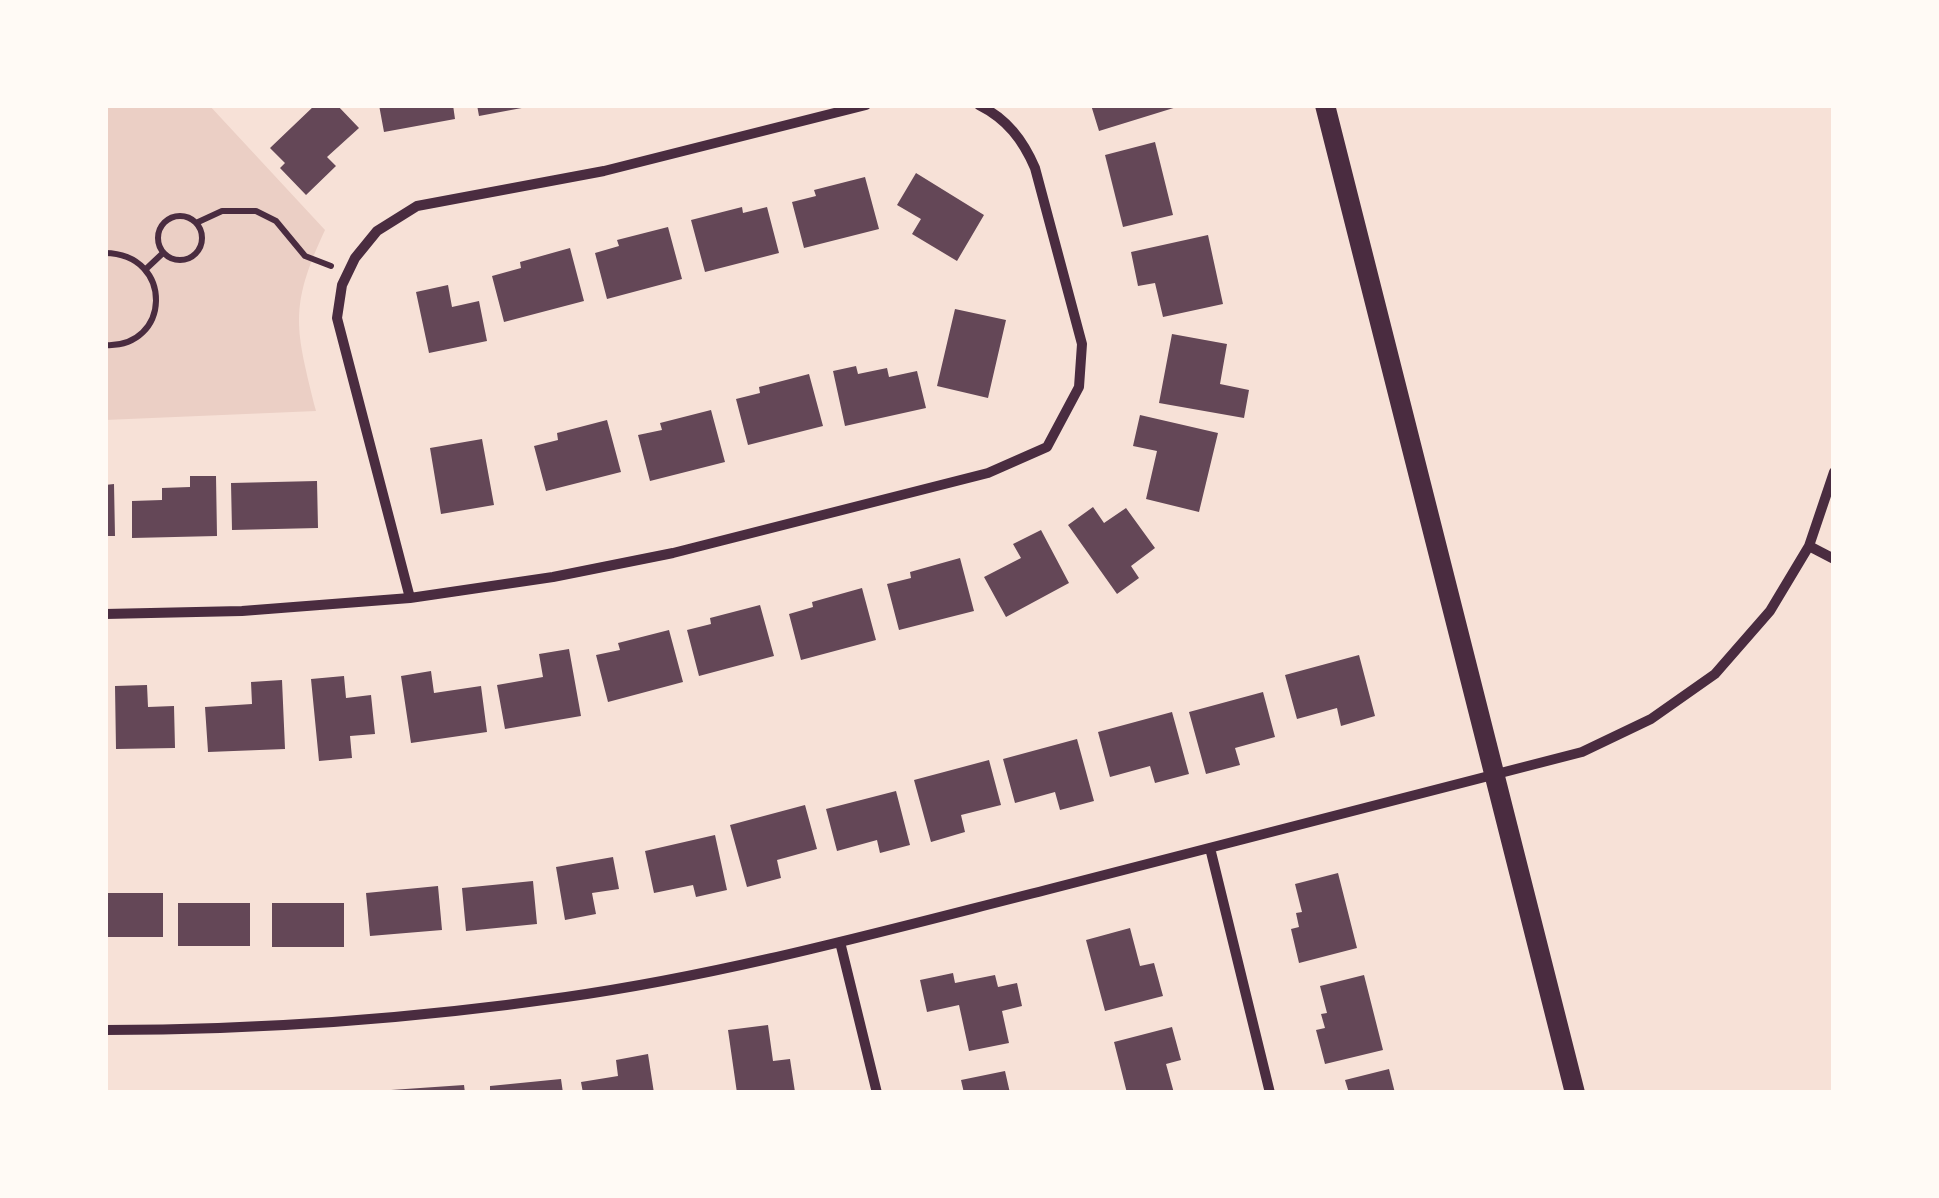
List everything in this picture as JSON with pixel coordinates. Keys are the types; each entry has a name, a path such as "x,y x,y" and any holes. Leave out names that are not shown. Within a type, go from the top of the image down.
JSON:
{"main road":[{"path":"1325,105 1575,1093"}],"street":[{"path":"410,598 340,336 338,301 348,272 376,232 417,206 604,171 866,105"},
{"path":"105,614 242,611 410,598 553,576 673,552 988,473 1046,446 1079,387 1082,344 1030,157 1014,130 979,105"},
{"path":"105,1030 340,1023 570,997 701,974 1582,752 1651,719 1715,674 1770,611 1809,546 1834,472"},
{"path":"1809,546 1834,559"},
{"path":"1210,848 1270,1093"},
{"path":"840,942 878,1093"}],"path":[{"path":"196,224 222,211 256,211 276,221 304,256 348,272"},
{"path":"181,216 196,224 202,240 196,254 176,260 164,252 158,240 167,221 181,216"},
{"path":"105,252 121,253 146,269 157,296 150,324 128,343 105,345"},
{"path":"146,269 164,252"}],"shaded area":[{"path":"105,105 209,105 325,230 305,280 299,319 316,411 105,420"}],"building":[{"path":"315,105 337,105 359,128 327,157 336,166 306,195 280,168 285,163 270,148"},
{"path":"379,105 453,105 455,119 384,132"},
{"path":"477,105 527,105 527,107 479,116"},
{"path":"1091,105 1180,105 1180,106 1099,131"},
{"path":"1155,142 1173,215 1123,227 1105,155"},
{"path":"916,173 984,215 957,261 912,234 921,219 897,205"},
{"path":"865,177 879,229 804,248 792,202 816,196 814,190"},
{"path":"742,207 743,213 767,207 779,253 705,272 691,220"},
{"path":"668,227 682,279 607,299 595,253 619,246 617,240"},
{"path":"1208,235 1223,304 1163,317 1155,283 1138,286 1131,252"},
{"path":"570,248 584,301 504,322 492,276 521,268 520,262"},
{"path":"448,285 452,307 479,301 487,341 429,353 416,292"},
{"path":"955,309 1006,320 988,398 937,386"},
{"path":"1172,334 1227,344 1220,384 1249,390 1244,418 1159,403"},
{"path":"856,366 858,374 887,368 889,377 917,371 926,408 845,426 833,371"},
{"path":"809,374 823,426 748,445 736,399 760,393 759,387"},
{"path":"711,410 725,462 650,481 638,435 662,430 660,423"},
{"path":"1140,415 1218,433 1199,512 1146,499 1157,451 1133,446"},
{"path":"607,420 621,472 546,491 534,446 558,440 557,433"},
{"path":"482,439 494,505 441,514 430,448"},
{"path":"190,476 216,476 217,536 132,538 132,501 162,500 162,488 190,487"},
{"path":"317,481 318,528 232,530 231,483"},
{"path":"114,484 115,536 105,536 105,485"},
{"path":"1093,507 1104,523 1126,508 1155,548 1131,566 1139,578 1117,594 1068,525"},
{"path":"1041,530 1069,583 1006,617 984,577 1021,558 1013,544"},
{"path":"960,558 974,611 899,630 887,584 911,578 910,572"},
{"path":"862,588 876,640 801,660 789,614 813,607 812,602"},
{"path":"760,605 774,656 699,676 687,630 711,624 710,618"},
{"path":"669,630 683,682 608,702 596,655 620,650 618,643"},
{"path":"569,649 581,716 505,729 497,685 543,677 539,654"},
{"path":"1359,655 1375,716 1341,726 1337,708 1297,719 1285,675"},
{"path":"431,671 434,693 481,686 487,732 411,743 401,676"},
{"path":"344,676 346,698 371,695 375,734 350,736 352,758 319,761 311,679"},
{"path":"282,680 285,749 208,752 205,707 252,704 251,682"},
{"path":"147,685 148,707 174,706 175,748 116,749 115,686"},
{"path":"1263,692 1275,737 1235,748 1240,765 1206,774 1189,712"},
{"path":"1172,712 1189,774 1155,783 1150,766 1110,777 1098,732"},
{"path":"1077,739 1094,801 1060,810 1055,792 1015,803 1003,759"},
{"path":"989,760 1001,805 961,815 965,832 931,842 914,780"},
{"path":"896,791 910,845 880,853 877,840 837,851 826,809"},
{"path":"805,805 817,849 777,860 781,878 747,887 730,825"},
{"path":"715,835 727,890 696,897 693,885 654,893 645,851"},
{"path":"613,857 619,889 592,893 596,914 565,920 556,867"},
{"path":"1338,873 1357,948 1299,963 1291,929 1299,927 1296,913 1302,912 1295,884"},
{"path":"533,881 537,924 466,931 462,888"},
{"path":"438,886 442,930 370,936 366,893"},
{"path":"105,893 163,893 163,937 105,937"},
{"path":"178,903 250,903 250,946 178,946"},
{"path":"272,903 344,903 344,947 272,947"},
{"path":"1130,928 1140,966 1154,963 1163,996 1105,1011 1086,940"},
{"path":"953,973 955,983 995,975 998,987 1017,983 1022,1006 1002,1011 1009,1043 969,1051 959,1005 927,1012 920,980"},
{"path":"1364,975 1383,1050 1325,1064 1316,1030 1325,1028 1321,1014 1327,1013 1320,986"},
{"path":"768,1025 773,1061 790,1059 795,1092 737,1093 728,1030"},
{"path":"1172,1027 1181,1060 1166,1064 1174,1093 1127,1093 1114,1042"},
{"path":"648,1054 654,1093 583,1093 581,1082 618,1076 616,1060"},
{"path":"1389,1069 1395,1093 1349,1093 1345,1080"},
{"path":"1005,1071 1010,1093 964,1093 961,1080"},
{"path":"561,1079 563,1093 490,1093 490,1086"},
{"path":"464,1085 465,1093 391,1093 391,1090"}]}
